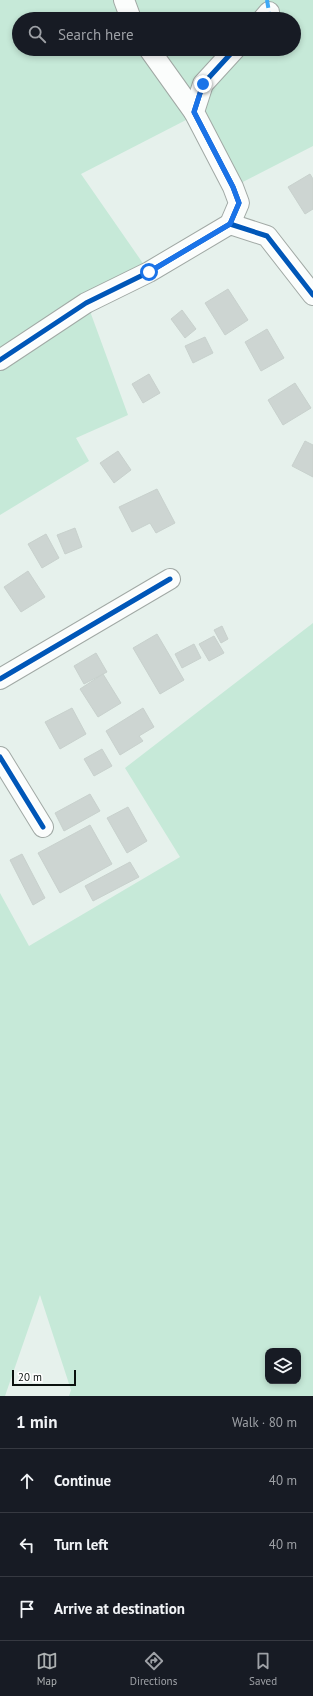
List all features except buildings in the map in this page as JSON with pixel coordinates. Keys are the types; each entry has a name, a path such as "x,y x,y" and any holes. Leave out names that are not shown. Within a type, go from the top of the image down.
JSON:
{"street":[{"path":"124,0 128,12"},
{"path":"0,360 86,303 149,272 230,224 239,203 233,187 194,112 154,56"},
{"path":"194,112 203,84 229,56"},
{"path":"230,224 267,236 313,295"},
{"path":"0,679 170,579"},
{"path":"0,757 43,828"}],"green space":[{"path":"0,0 313,0 313,146 233,187 214,151 186,120 81,174 149,272 87,303 128,415 76,438 89,461 0,515"},
{"path":"313,623 313,1396 69,1396 71,1390 40,1295 5,1396 0,1396 0,893 29,946 180,857 125,768"}],"marked path":[{"path":"267,0 269,12"}],"cycle path":[{"path":"229,56 203,84 194,112 233,187 239,203 230,224"},
{"path":"0,360 86,303 149,272 230,224 267,236 313,295"},
{"path":"0,679 170,579"},
{"path":"0,757 43,827"}],"route":[{"path":"149,272 230,224 239,203 233,187 194,112 203,84"}]}
